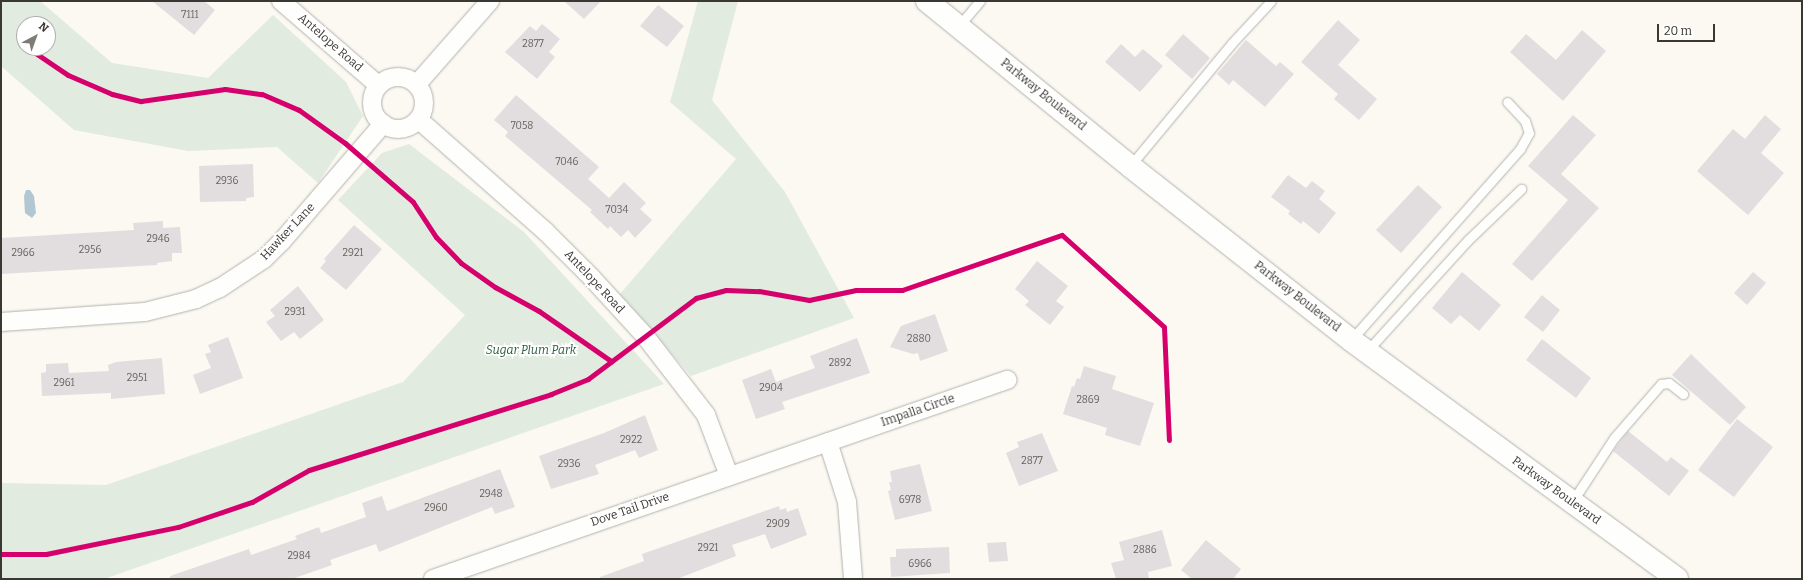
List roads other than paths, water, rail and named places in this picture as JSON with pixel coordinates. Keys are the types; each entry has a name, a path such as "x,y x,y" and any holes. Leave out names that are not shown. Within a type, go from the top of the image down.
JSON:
{"street":[{"name":"Antelope Road","path":"281,1 378,85"},
{"path":"417,84 490,1"},
{"name":"Parkway Boulevard","path":"927,1 1130,166 1359,345 1677,579"},
{"path":"395,77 406,78 417,84 424,98 424,107 419,120 407,128 398,130 383,124 375,117 372,109 374,93 378,85 395,77"},
{"name":"Antelope Road","path":"419,120 545,231 591,277 645,336 706,415 729,476"},
{"name":"Hawker Lane","path":"1,322 145,312 196,299 220,288 253,267 282,241 383,124"},
{"name":"Impalla Circle","path":"828,442 1007,380"},
{"path":"828,442 847,502 853,579"},
{"name":"Dove Tail Drive","path":"432,579 828,442"}],"lane":[{"path":"958,27 980,1"},
{"path":"1130,166 1232,42 1271,1"},
{"path":"1359,345 1520,149 1529,133 1525,121 1507,102"},
{"path":"1359,345 1521,189"},
{"path":"1572,502 1614,438 1661,384 1669,383 1683,394"}],"water":[{"path":"26,190 30,190 34,196 36,213 32,218 25,213 24,196"}],"park label":[{"name":"Sugar Plum Park","path":"531,351"}]}
